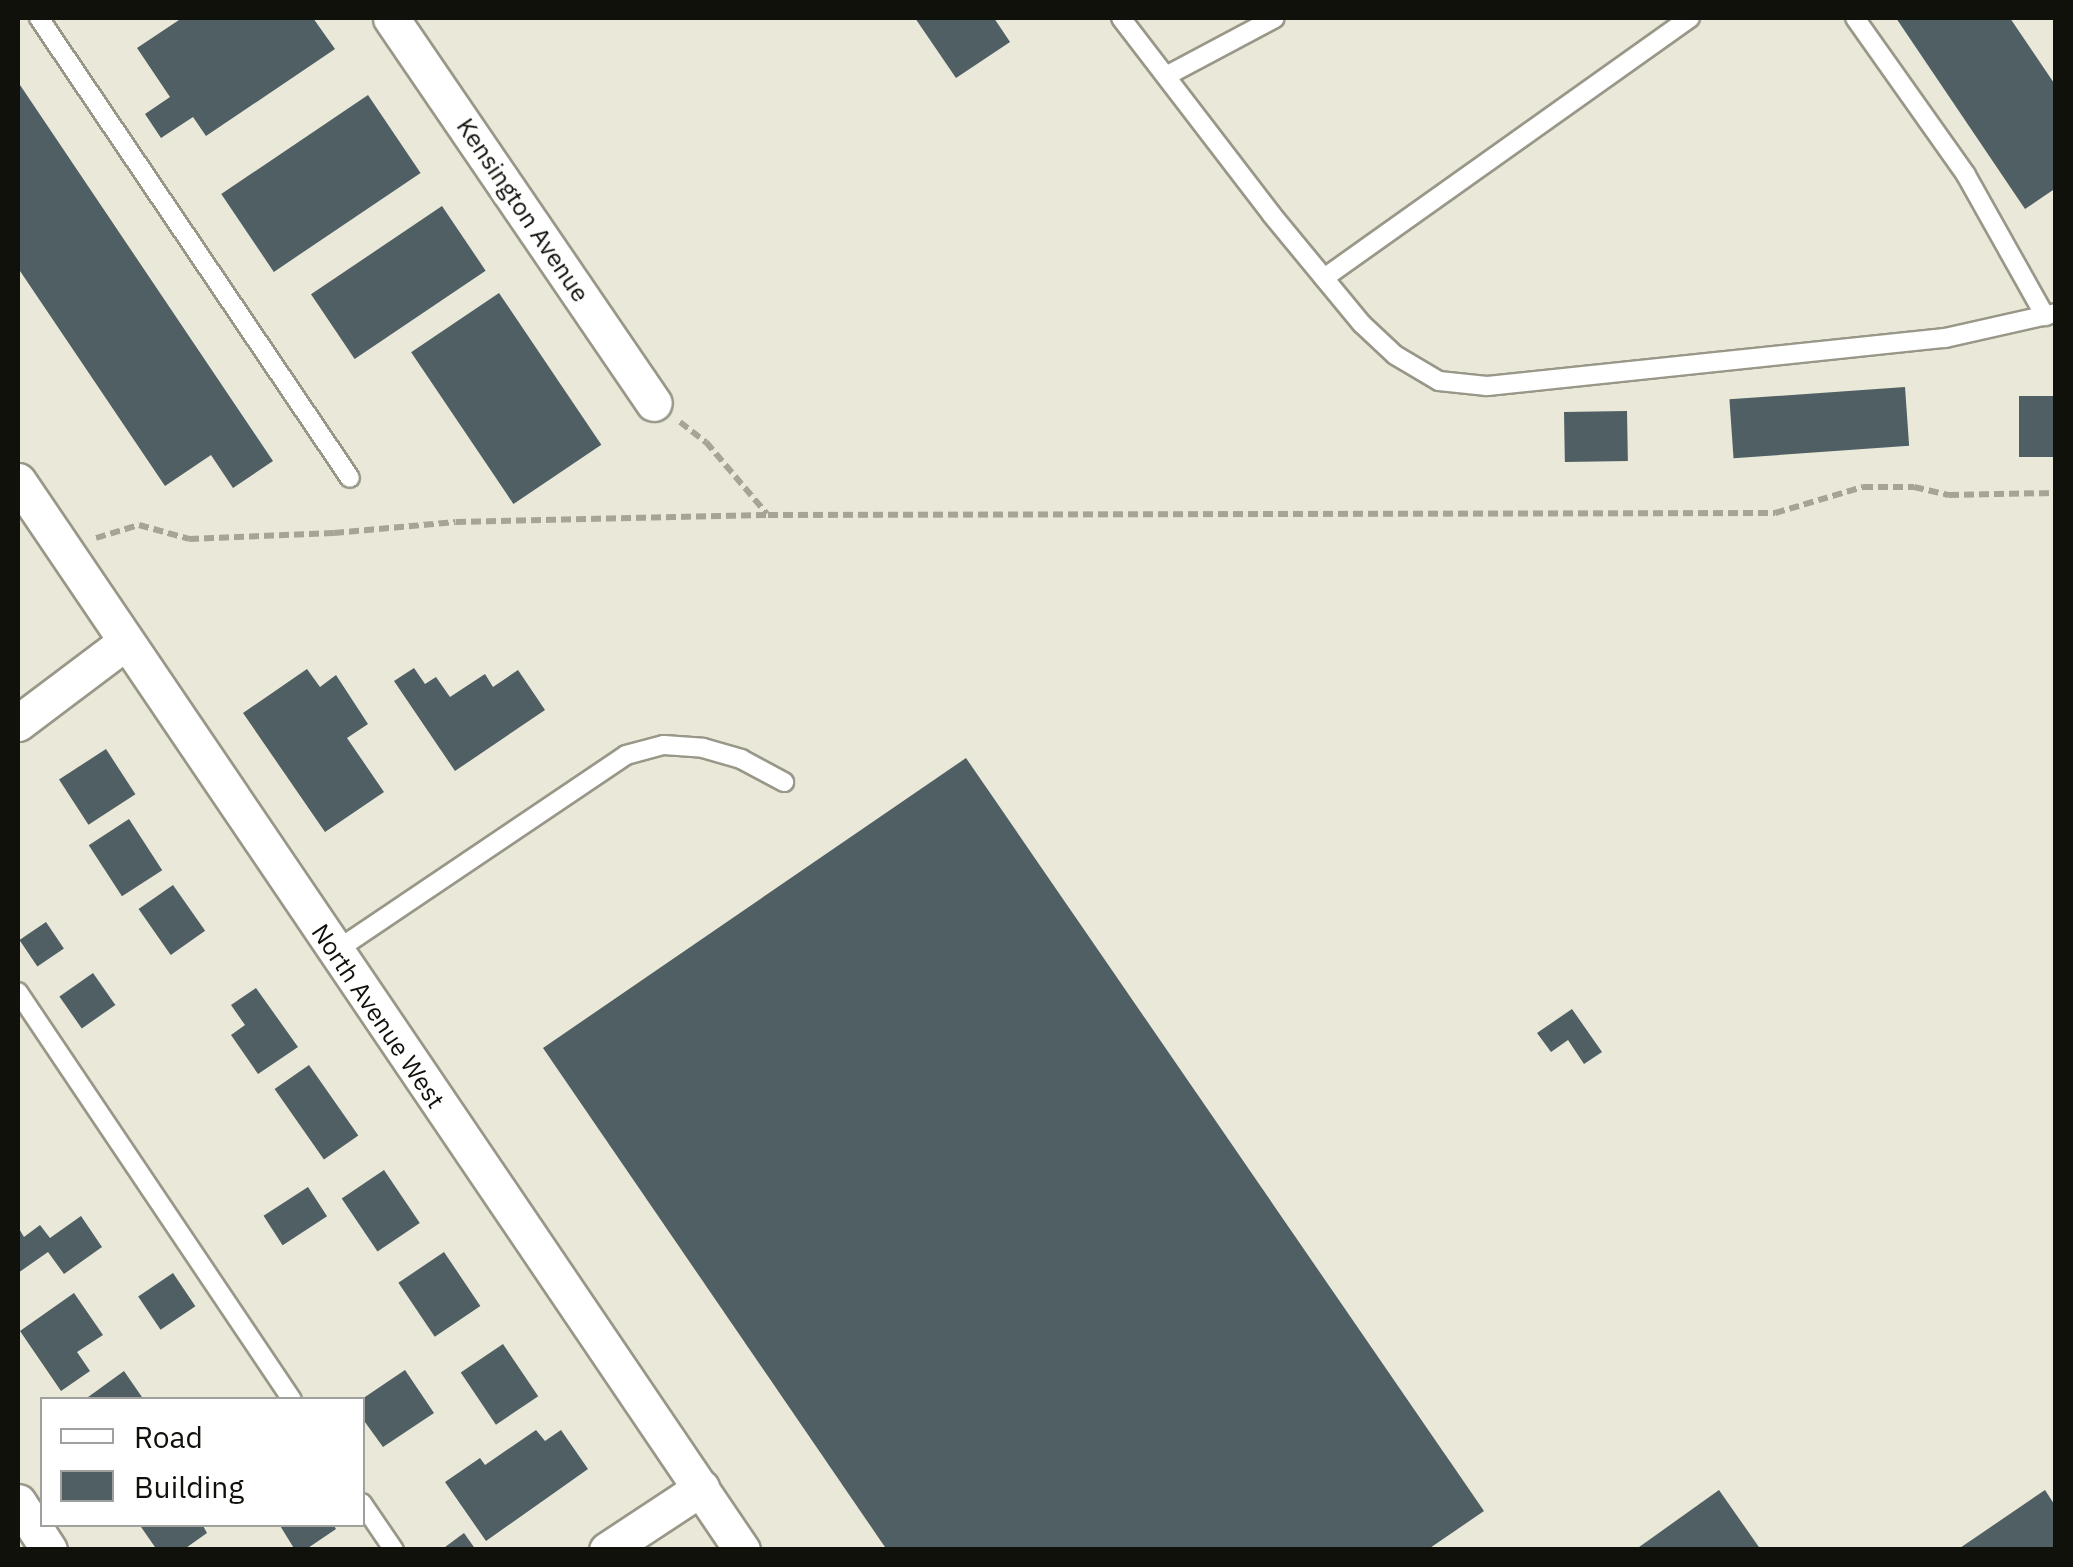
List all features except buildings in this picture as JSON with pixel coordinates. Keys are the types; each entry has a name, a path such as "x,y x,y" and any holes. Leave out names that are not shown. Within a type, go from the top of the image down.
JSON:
{"street":[{"name":"Kensington Avenue","path":"391,18 654,404"},
{"name":"North Avenue West","path":"18,481 124,644 742,1550"},
{"path":"18,723 124,644"},
{"path":"607,1550 701,1488"},
{"path":"18,1502 49,1550"}],"lane":[{"path":"39,18 350,478"},
{"path":"1121,18 1324,278 1396,355 1439,381 1488,386 1946,338 2050,315 1966,175 1855,18"},
{"path":"1166,76 1275,18"},
{"path":"1324,278 1690,18"},
{"path":"334,952 626,755 664,745 703,748 740,759 784,782"},
{"path":"18,992 290,1397"},
{"path":"365,1507 394,1550"}],"path":[{"path":"654,404 706,442 768,515"},
{"path":"105,538 139,525 190,539 334,533 456,522 768,515 1775,513 1864,487 1914,487 1949,495 2056,493"}]}
